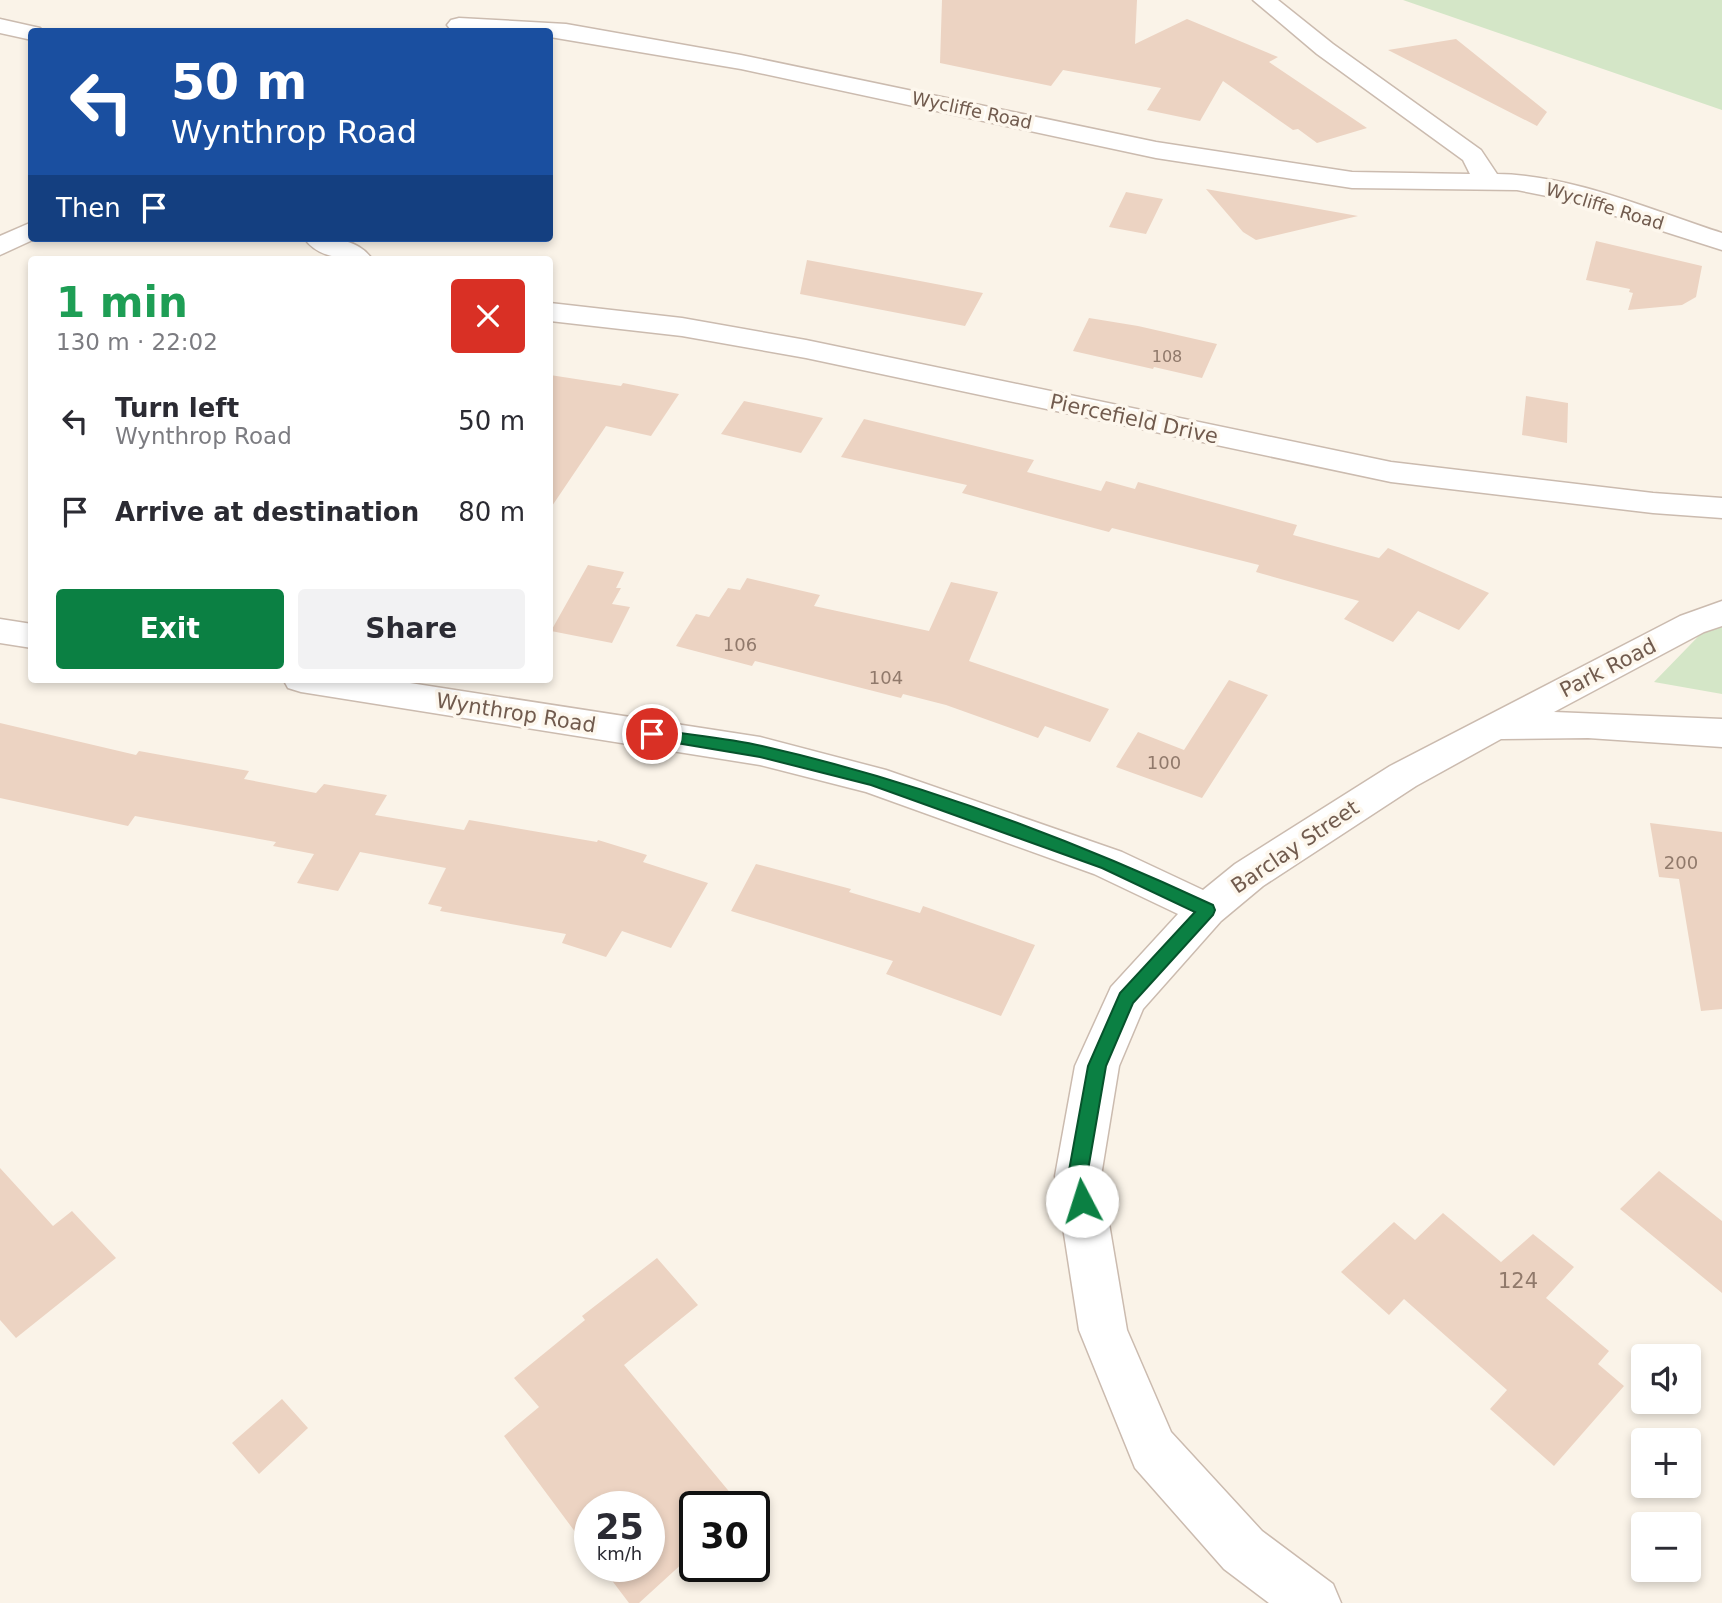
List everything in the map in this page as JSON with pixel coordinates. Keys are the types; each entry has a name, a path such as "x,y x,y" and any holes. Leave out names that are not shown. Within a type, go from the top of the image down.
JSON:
{"street":[{"path":"1265,0 1325,49 1472,155 1486,180"},
{"path":"452,28 494,5"},
{"path":"0,26 28,32"},
{"name":"Wycliffe Road","path":"452,28 532,28"},
{"name":"Wycliffe Road","path":"553,30 741,62 1156,150 1339,178 1415,182 1517,182 1568,192 1722,242"},
{"path":"0,247 28,232"},
{"path":"326,242 352,256"},
{"name":"Piercefield Drive","path":"553,312 682,327 806,349 1391,472 1653,503 1722,508"},
{"name":"Park Road","path":"1495,726 1692,624 1722,613"},
{"path":"0,631 28,635"},
{"name":"Wynthrop Road","path":"326,683 760,751 873,780 1108,863 1207,910"},
{"name":"Barclay Street","path":"1314,1603 1243,1550 1153,1450 1103,1330 1078,1176 1097,1066 1126,999 1207,910 1249,875 1403,776 1495,726 1588,725 1722,733"}],"green space":[{"path":"1403,0 1722,0 1722,110"},
{"path":"1722,612 1722,694 1654,682"}],"building":[{"path":"942,0 1137,0 1135,44 1187,19 1278,57 1269,62 1367,128 1317,143 1298,129 1293,130 1223,81 1200,121 1147,110 1161,88 1063,70 1051,86 940,63"},
{"path":"1456,39 1547,112 1537,126 1388,50"},
{"path":"1206,189 1358,216 1256,240 1243,232"},
{"path":"1126,192 1163,199 1146,234 1109,227"},
{"path":"1596,241 1702,266 1696,297 1682,305 1628,310 1633,293 1629,292 1630,289 1586,280"},
{"path":"807,260 983,293 965,326 800,294"},
{"path":"1089,318 1217,344 1202,378 1154,367 1153,369 1073,351"},
{"path":"553,375 621,386 623,383 679,394 651,436 606,426 553,505"},
{"path":"1526,396 1568,403 1567,443 1522,435"},
{"path":"744,401 823,418 801,453 721,434"},
{"path":"864,419 1034,460 1027,472 1101,491 1106,481 1135,489 1138,482 1297,525 1293,535 1379,558 1388,548 1489,593 1459,630 1418,611 1393,642 1344,619 1359,601 1256,572 1259,565 1112,528 1109,532 962,493 967,485 841,457"},
{"path":"588,565 624,572 616,588 621,588 612,604 630,607 612,643 553,631"},
{"path":"747,578 820,595 814,606 929,631 951,582 998,592 969,661 1109,709 1090,742 1045,726 1038,738 946,705 903,694 901,698 755,661 752,666 676,646 696,614 709,617 728,588 740,590"},
{"path":"1229,680 1268,695 1202,798 1116,767 1138,732 1184,750"},
{"path":"0,723 136,755 139,751 249,771 244,779 316,793 324,784 387,795 375,815 464,830 469,820 597,842 598,840 647,855 643,862 708,883 671,948 622,931 606,957 562,943 566,934 440,911 442,907 428,904 446,868 360,852 338,891 297,883 314,854 273,846 276,842 135,816 128,826 0,798"},
{"path":"1650,823 1722,832 1722,1009 1701,1011 1679,879 1659,877"},
{"path":"756,864 851,889 849,892 920,913 923,906 1035,945 1001,1016 886,974 893,961 731,911"},
{"path":"0,1168 53,1226 72,1211 116,1258 16,1338 0,1320"},
{"path":"1659,1171 1722,1221 1722,1293 1620,1209"},
{"path":"1443,1213 1501,1262 1533,1234 1574,1267 1546,1298 1609,1351 1598,1364 1624,1386 1554,1466 1490,1409 1507,1390 1404,1299 1389,1315 1341,1272 1394,1222 1415,1240"},
{"path":"657,1258 698,1305 624,1365 729,1491 679,1491 679,1566 665,1579 665,1491 574,1491 574,1530 504,1436 539,1407 514,1378 585,1320 582,1316"},
{"path":"282,1399 308,1428 259,1474 232,1443"},
{"path":"613,1582 662,1582 639,1603 629,1603"}],"route":[{"path":"652,734 760,751 873,780 1108,863 1207,910 1126,999 1097,1066 1078,1176 1082,1201"}]}
